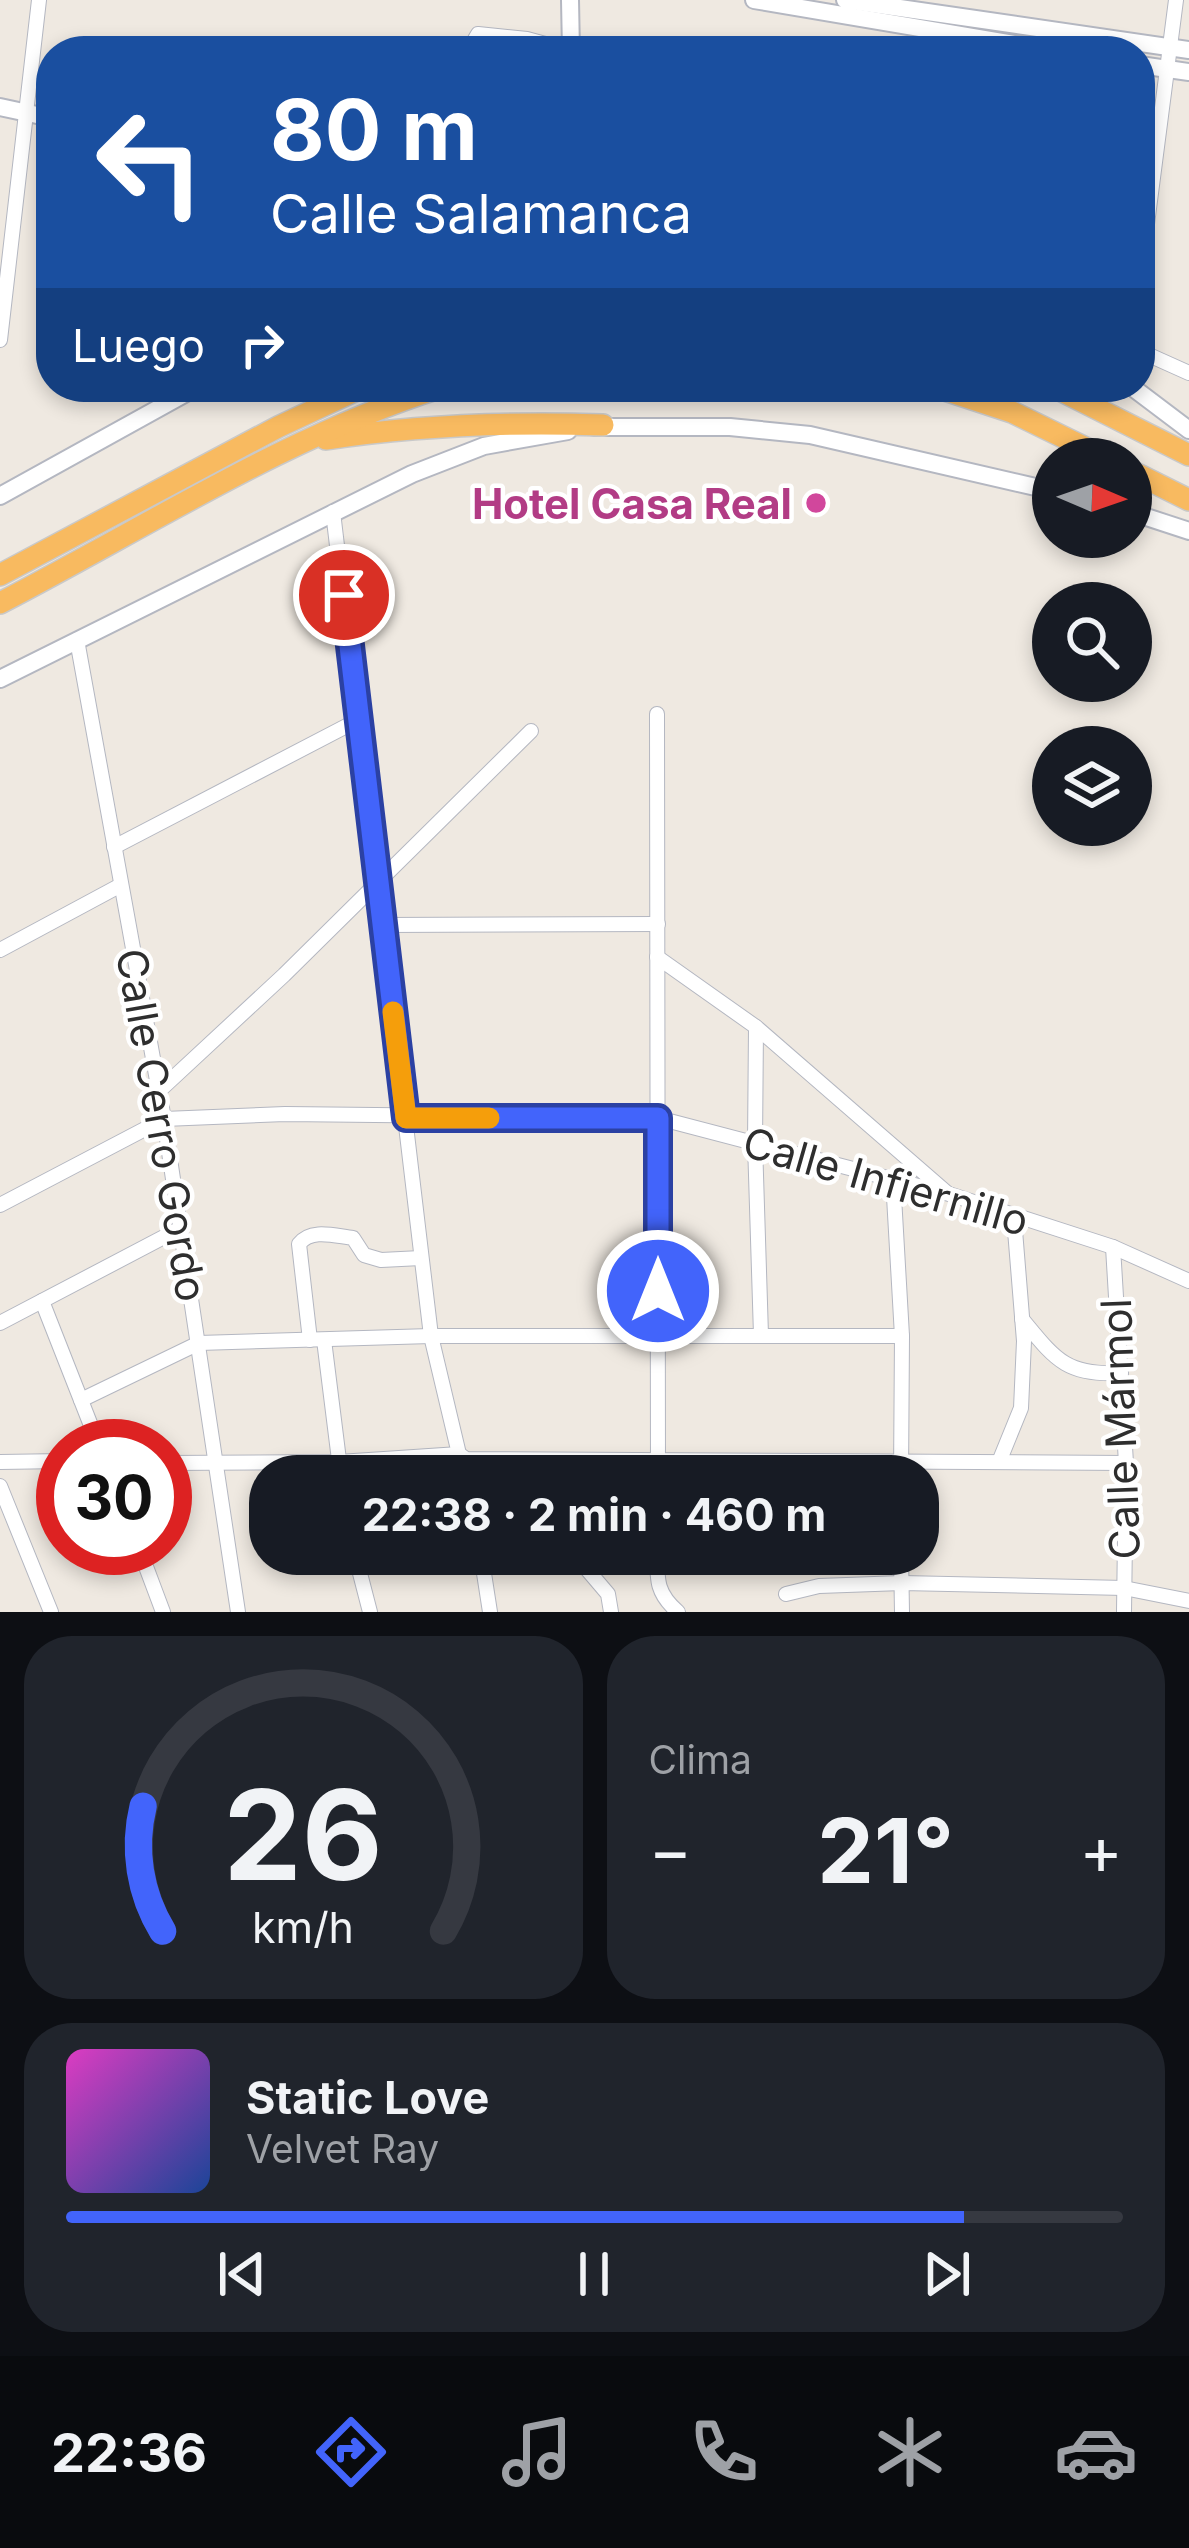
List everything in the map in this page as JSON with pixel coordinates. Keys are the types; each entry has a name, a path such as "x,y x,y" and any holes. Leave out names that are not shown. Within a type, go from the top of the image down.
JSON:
{"highway":[{"path":"0,575 331,402"},
{"path":"0,603 302,442 393,402"},
{"path":"982,402 1065,438"},
{"path":"1084,402 1189,455"},
{"path":"302,442 397,428 523,422 603,425"},
{"path":"1152,482 1189,500"}],"street":[{"path":"0,340 39,0"},
{"path":"570,0 571,36"},
{"path":"754,0 967,36"},
{"path":"845,0 1091,36"},
{"path":"1155,157 1166,69 1180,49 1176,0"},
{"path":"477,36 507,36"},
{"path":"1155,67 1189,72"},
{"path":"0,107 36,115"},
{"path":"1155,358 1189,374"},
{"path":"0,496 170,402"},
{"path":"1152,402 1189,430"},
{"path":"0,679 333,512 484,446 603,425 730,427 810,435 1032,485"},
{"path":"333,512 430,1336 462,1455"},
{"path":"1152,519 1189,531"},
{"name":"Calle Cerro Gordo","path":"76,640 164,1119 238,1612"},
{"path":"657,714 658,1455"},
{"path":"114,848 358,720"},
{"path":"159,1091 531,730"},
{"path":"0,950 121,885"},
{"path":"382,925 658,924"},
{"path":"657,957 756,1027 949,1194"},
{"path":"756,1027 754,1143 761,1335"},
{"name":"Calle Infiernillo","path":"164,1119 285,1114 658,1118 949,1194 1113,1247 1189,1281"},
{"path":"0,1205 164,1119"},
{"path":"893,1179 902,1336 901,1455"},
{"path":"999,1462 1021,1408 1022,1318 1013,1218"},
{"path":"0,1323 181,1228"},
{"path":"338,1455 298,1244 310,1234 353,1238 364,1255 381,1260 422,1258"},
{"name":"Calle Mármol","path":"1113,1247 1126,1463 1124,1612"},
{"path":"42,1301 88,1419"},
{"path":"1022,1318 1057,1360 1088,1375 1120,1373"},
{"path":"80,1400 199,1343 430,1336 902,1336"},
{"path":"0,1462 36,1461"},
{"path":"939,1466 1126,1463"},
{"path":"192,1464 249,1466"},
{"path":"0,1486 51,1612"},
{"path":"150,1575 164,1612"},
{"path":"361,1575 370,1612"},
{"path":"484,1575 490,1612"},
{"path":"592,1575 608,1594 611,1612"},
{"path":"656,1575 663,1600 678,1612"},
{"path":"902,1575 902,1612"},
{"path":"786,1594 819,1586 902,1583 1124,1588 1189,1600"}],"slow traffic":[{"path":"393,1012 406,1118 489,1118"}],"place":[{"name":"Hotel Casa Real","path":"816,503"}],"route":[{"path":"344,595 406,1118 658,1118 658,1291"}]}
